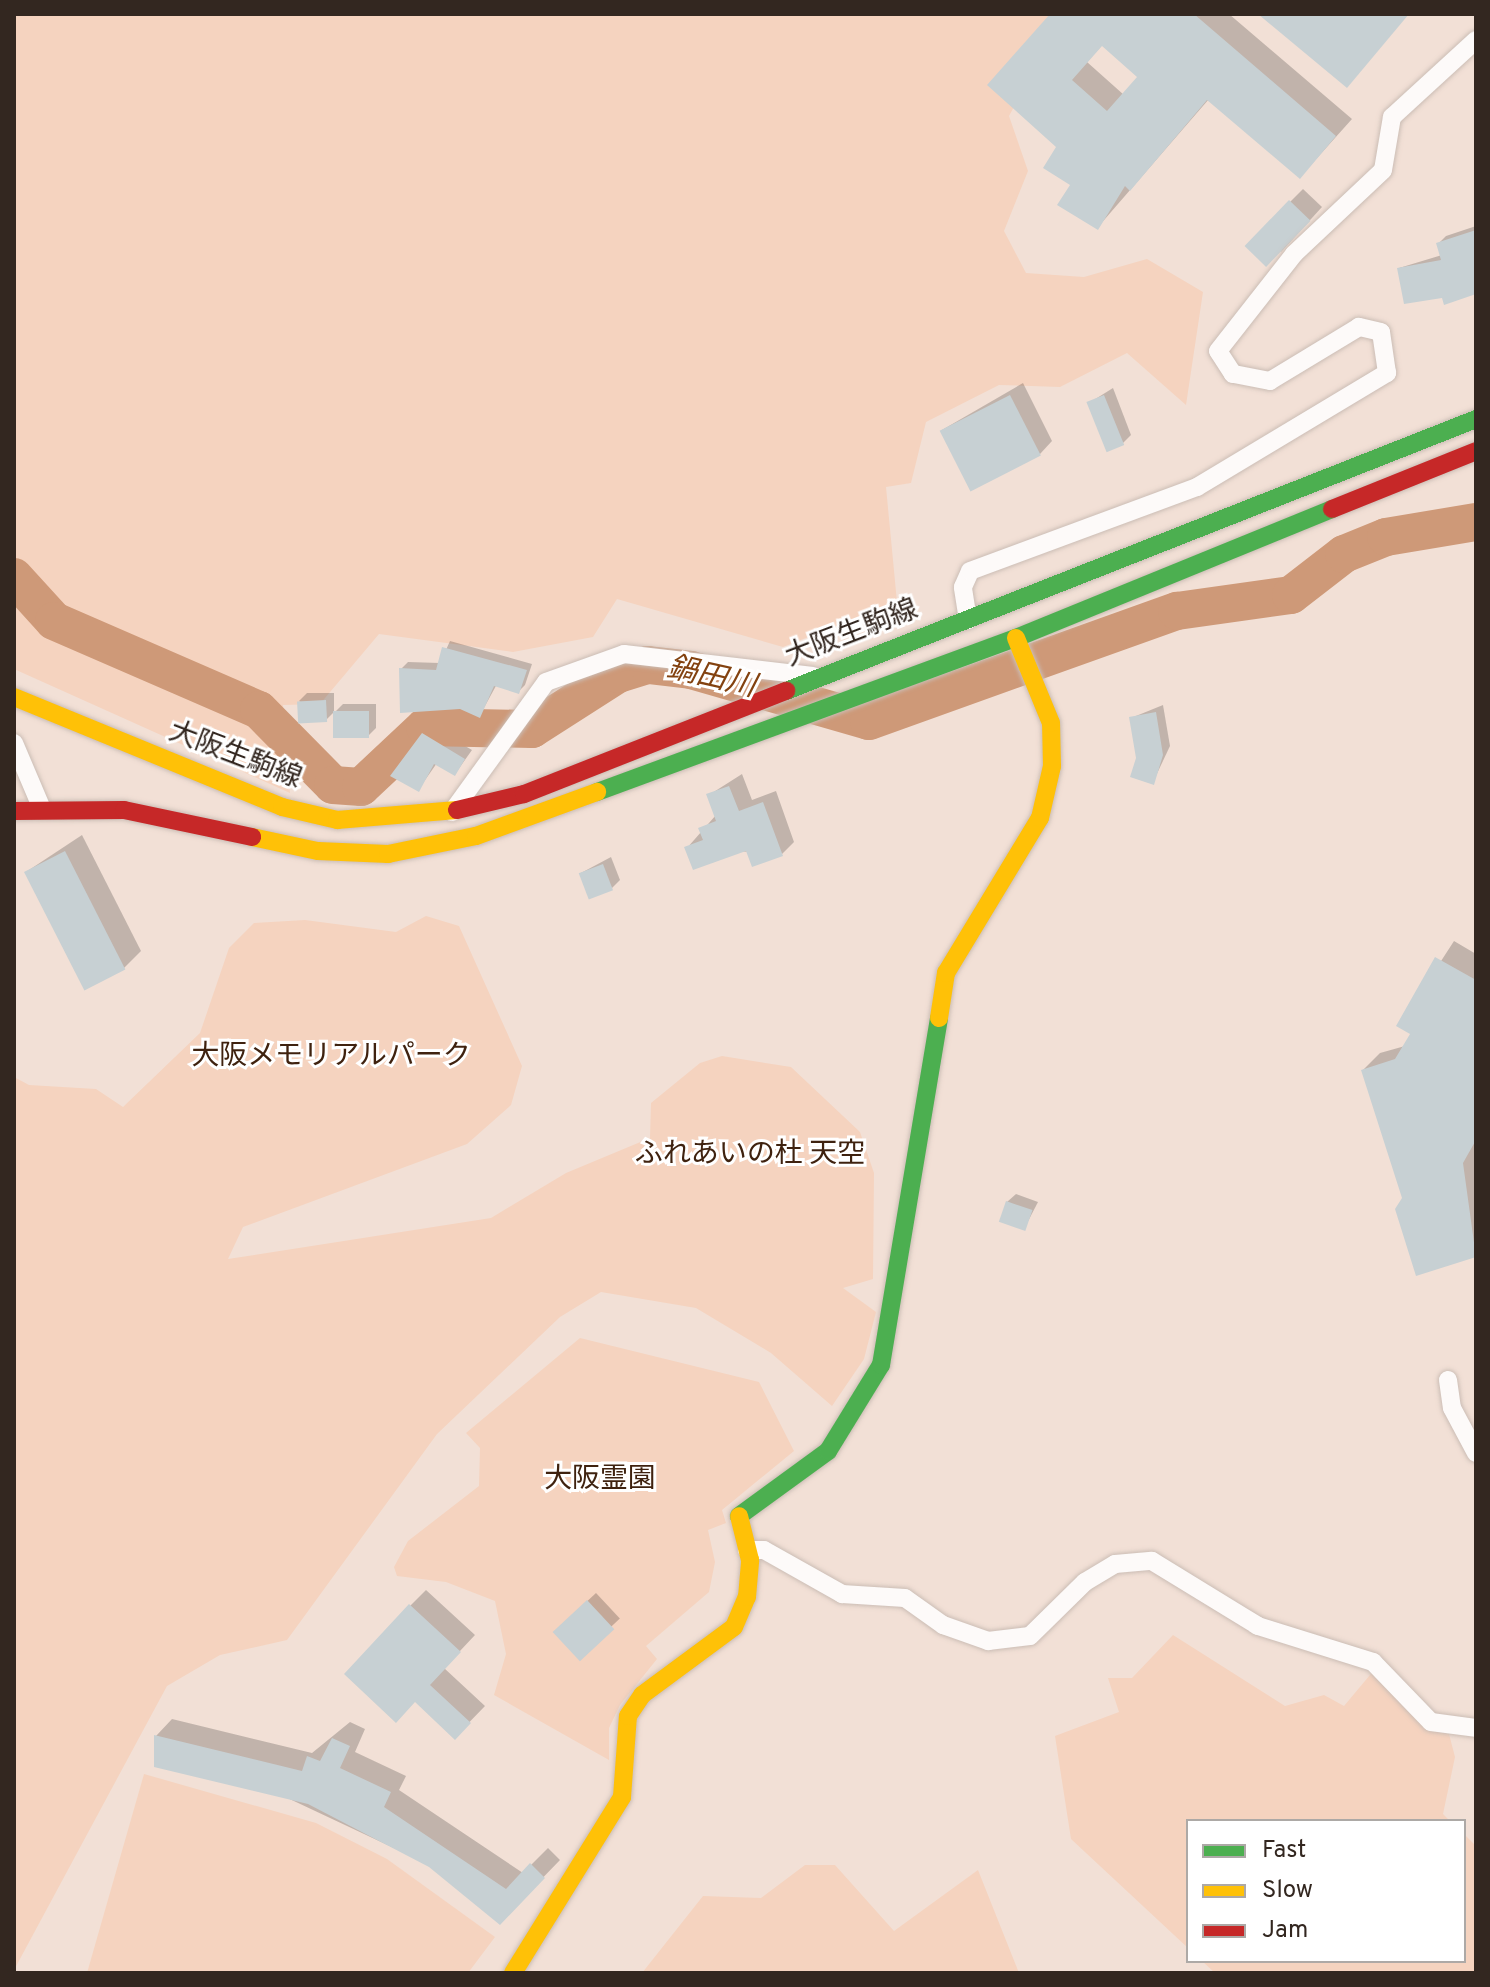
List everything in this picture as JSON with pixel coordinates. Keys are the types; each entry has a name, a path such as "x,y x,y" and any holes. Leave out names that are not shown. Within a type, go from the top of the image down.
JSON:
{"main road":[{"name":"大阪生駒線","path":"14,697 282,807 376,823 452,812 524,794 1476,419"},
{"path":"14,811 124,810 318,851 388,854 549,815 841,702 1019,646 1476,451"},
{"path":"513,1973 622,1797 628,1716 642,1695 734,1627 747,1597 747,1550 738,1511 828,1451 881,1365 946,973 1040,818 1052,766 1051,723 1019,646"}],"street":[{"path":"968,620 963,587 970,571 1197,487 1387,373 1381,332 1359,327 1270,381 1233,374 1218,351 1294,254 1383,170 1392,117 1476,40"},
{"path":"452,812 524,708 546,682 624,654 820,677"},
{"path":"14,743 42,809"},
{"path":"1448,1380 1452,1408 1476,1453"},
{"path":"747,1550 764,1550 842,1594 905,1598 943,1625 988,1641 1030,1636 1095,1576 1115,1564 1152,1561 1258,1626 1373,1662 1431,1722 1476,1728"}],"green space":[{"path":"14,14 1094,14 1038,63 1009,116 1028,171 1004,231 1026,273 1084,277 1147,259 1203,292 1186,405 1127,353 1060,387 999,385 926,422 911,483 886,487 897,602 783,647 617,599 593,637 513,652 379,634 320,704 283,705 290,793 14,669"},
{"path":"426,916 459,926 522,1066 511,1105 467,1144 243,1227 228,1259 491,1218 566,1173 650,1138 651,1103 700,1063 722,1056 791,1067 860,1132 874,1173 873,1279 843,1288 876,1312 864,1359 832,1406 771,1353 696,1308 601,1292 560,1317 437,1434 287,1640 220,1655 167,1686 14,1970 14,1077 29,1085 96,1089 123,1107 200,1033 229,948 254,923 305,920 396,932"},
{"name":"大阪霊園","path":"580,1338 759,1382 794,1451 722,1510 726,1523 708,1530 715,1562 709,1592 646,1646 657,1659 620,1705 609,1728 609,1760 494,1695 506,1654 495,1601 446,1582 397,1576 394,1567 408,1541 479,1486 480,1448 466,1433"},
{"path":"1173,1635 1285,1706 1324,1695 1344,1706 1375,1669 1433,1731 1449,1734 1455,1757 1443,1814 1448,1819 1186,1819 1186,1946 1071,1839 1055,1736 1119,1712 1108,1678 1132,1678"},
{"path":"144,1774 316,1823 387,1859 495,1937 468,1973 87,1973"},
{"path":"1466,1836 1476,1846 1476,1973 1215,1973 1204,1963 1466,1963"},
{"path":"805,1865 835,1865 894,1931 978,1870 1019,1973 642,1973 703,1896 761,1898"}],"building":[{"path":"1050,14 1194,14 1336,136 1300,179 1207,100 1130,191 1125,186 1098,230 1057,205 1070,185 1043,168 1056,147 987,85","holes":["1102,46 1137,77 1107,111 1072,80"]},
{"path":"1258,14 1409,14 1347,88"},
{"path":"1289,200 1311,221 1266,267 1245,246"},
{"path":"1476,230 1476,294 1444,305 1442,298 1404,304 1397,268 1441,260 1436,243"},
{"path":"1010,395 1041,456 970,491 940,431"},
{"path":"1104,395 1124,445 1107,452 1086,402"},
{"path":"442,647 527,670 519,694 494,686 480,718 460,709 400,713 399,668 436,670"},
{"path":"326,700 327,722 298,723 297,702"},
{"path":"333,711 369,711 369,738 333,738"},
{"path":"1156,712 1163,755 1154,785 1130,777 1136,758 1129,717"},
{"path":"422,733 465,759 455,776 434,764 419,792 390,776"},
{"path":"729,786 739,811 763,802 783,856 752,867 746,851 693,870 684,847 703,840 698,828 716,821 706,794"},
{"path":"65,851 125,970 84,990 24,872"},
{"path":"603,864 613,890 589,899 579,873"},
{"path":"1435,957 1476,980 1476,1140 1463,1163 1476,1257 1416,1276 1395,1209 1402,1198 1361,1070 1395,1059 1410,1034 1396,1026"},
{"path":"1006,1201 1032,1210 1025,1231 999,1222"},
{"path":"587,1600 614,1629 580,1661 553,1632"},
{"path":"409,1604 461,1652 430,1685 471,1723 455,1740 415,1702 396,1723 344,1674"},
{"path":"154,1735 302,1771 307,1756 320,1761 332,1738 350,1746 340,1768 391,1792 384,1807 506,1889 530,1863 545,1878 500,1925 429,1867 308,1804 154,1767"}],"waterway":[{"name":"鍋田川","path":"14,577 54,621 259,710 333,785 361,787 425,727 532,729 618,674 648,665 691,670 869,721 1177,611 1291,595 1344,554 1386,537 1476,522"}],"traffic: fast":[{"path":"786,691 1476,419"},
{"path":"597,792 1016,638 1332,509"},
{"path":"739,1516 828,1451 881,1365 939,1018"}],"traffic: slow":[{"path":"939,1018 946,973 1040,818 1052,766 1051,723 1016,638"},
{"path":"14,697 282,807 337,820 457,810"},
{"path":"252,837 318,851 388,854 476,836 597,792"},
{"path":"513,1973 622,1797 628,1716 642,1695 734,1627 747,1597 750,1560 739,1516"}],"traffic: jam":[{"path":"1332,509 1476,451"},
{"path":"457,810 524,794 786,691"},
{"path":"14,811 124,810 252,837"}],"park label":[{"name":"大阪メモリアルパーク","path":"331,1057"},
{"name":"ふれあいの杜 天空","path":"750,1155"}]}
